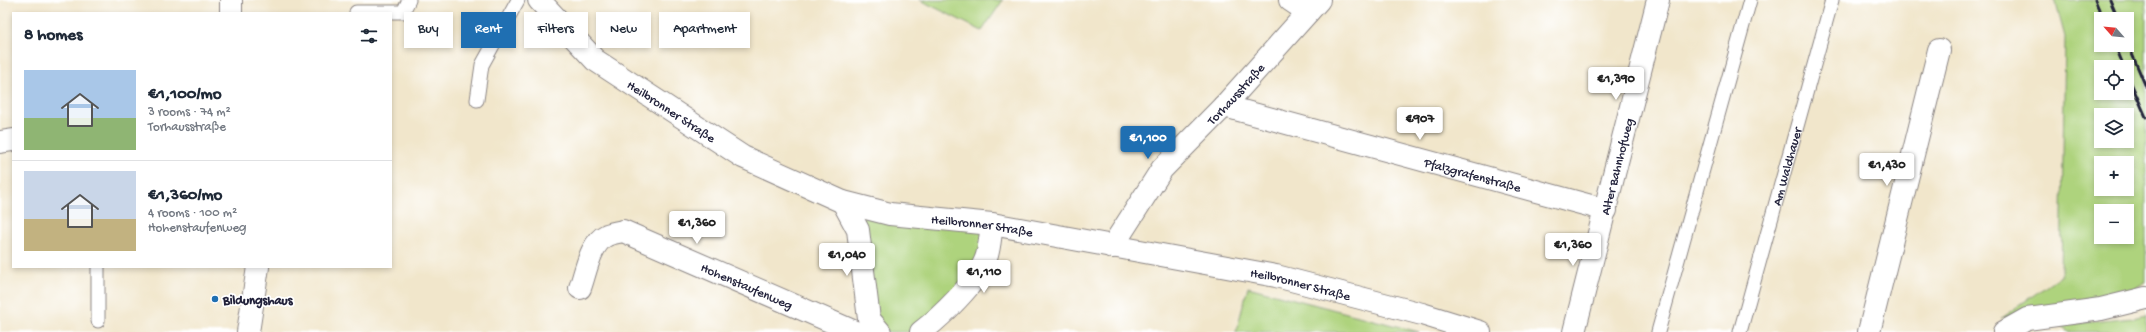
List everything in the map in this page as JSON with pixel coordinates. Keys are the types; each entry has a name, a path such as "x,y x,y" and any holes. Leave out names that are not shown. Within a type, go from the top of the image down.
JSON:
{"street":[{"path":"231,0 231,12"},
{"name":"Heilbronner Straße","path":"539,0 595,60 743,157 843,202 890,214 992,224 1276,276 1422,314 1480,332"},
{"path":"1290,0 1313,6"},
{"name":"Alter Bahnhofweg","path":"1574,332 1658,0"},
{"name":"Torhausstraße","path":"1112,247 1162,169 1224,106 1313,6"},
{"path":"1869,332 1939,50"},
{"name":"Pfalzgrafenstraße","path":"1224,106 1606,210"},
{"path":"0,142 12,140"},
{"path":"843,202 858,230 869,319 880,332"},
{"path":"921,332 932,323 980,272 986,259 992,224"},
{"name":"Hohenstaufenweg","path":"580,288 594,247 599,240 606,235 623,231 855,332"},
{"path":"248,332 258,268"},
{"path":"2004,332 2027,319 2101,309 2146,298"}],"lane":[{"path":"356,12 403,12 409,0"},
{"path":"477,100 482,65 518,0"},
{"path":"1658,332 1750,0"},
{"name":"Am Waldhauer","path":"1740,332 1832,0"},
{"path":"98,268 98,321"}],"green space":[{"path":"920,0 1003,0 982,31"},
{"path":"2055,0 2146,0 2146,283 2131,290 2001,318 2061,276 2065,37"},
{"path":"843,202 992,224 986,259 921,332 880,332"},
{"path":"1248,287 1419,332 1236,332"},
{"path":"2146,315 2146,332 2068,332 2059,325 2134,318"}],"railway":[{"path":"2095,0 2100,12"},
{"path":"2110,0 2115,12"},
{"path":"2118,52 2121,60"},
{"path":"2131,52 2146,87"},
{"path":"2134,90 2146,117"}],"place":[{"name":"Bildungshaus","path":"215,299"}]}
